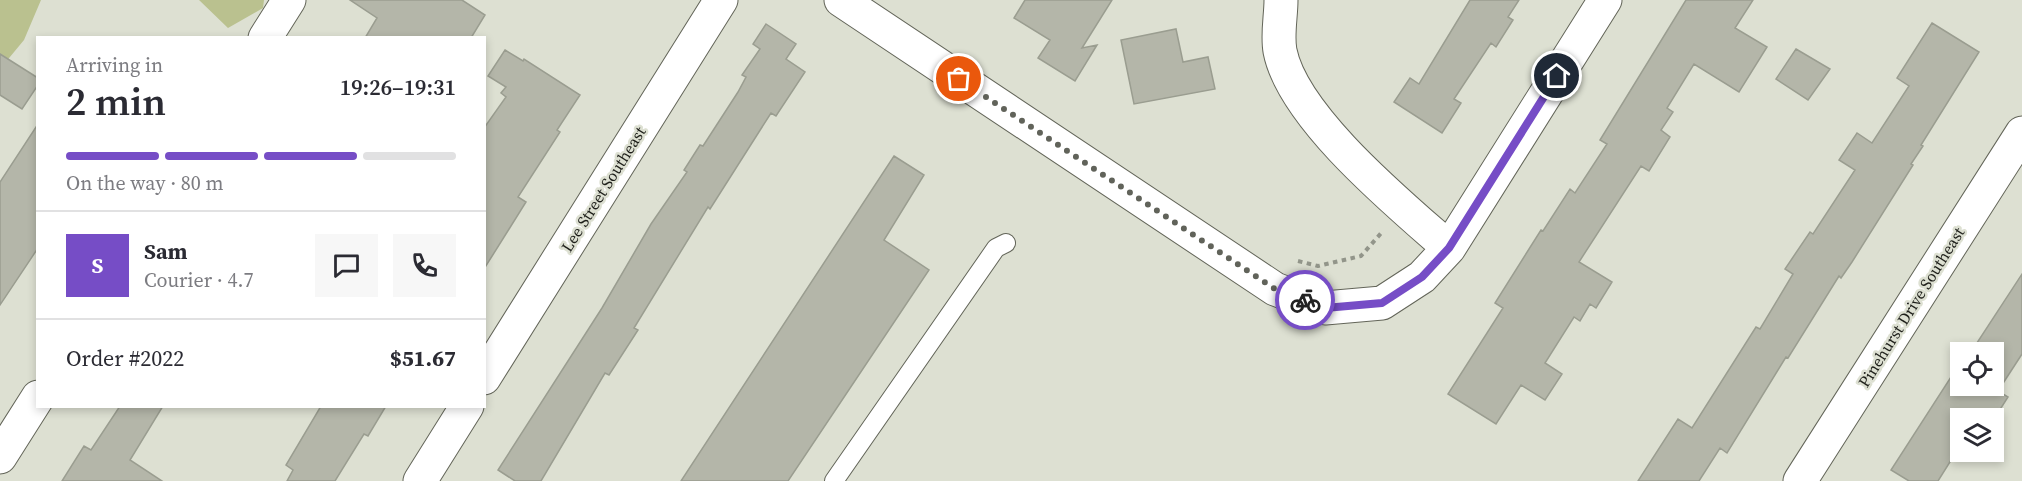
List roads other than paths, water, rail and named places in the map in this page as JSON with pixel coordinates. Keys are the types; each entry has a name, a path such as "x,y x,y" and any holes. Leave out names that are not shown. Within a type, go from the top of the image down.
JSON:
{"street":[{"path":"266,36 289,0"},
{"name":"Lee Street Southeast","path":"486,375 721,0"},
{"path":"841,0 1275,289 1325,308 1382,303 1422,277 1449,248 1605,0"},
{"path":"1281,0 1280,50 1293,85 1324,128 1404,209 1449,248"},
{"name":"Pinehurst Drive Southeast","path":"1800,481 2022,133"},
{"path":"0,457 36,401"},
{"path":"420,481 466,408"}],"lane":[{"path":"834,481 951,310 996,248 1006,243"}]}
